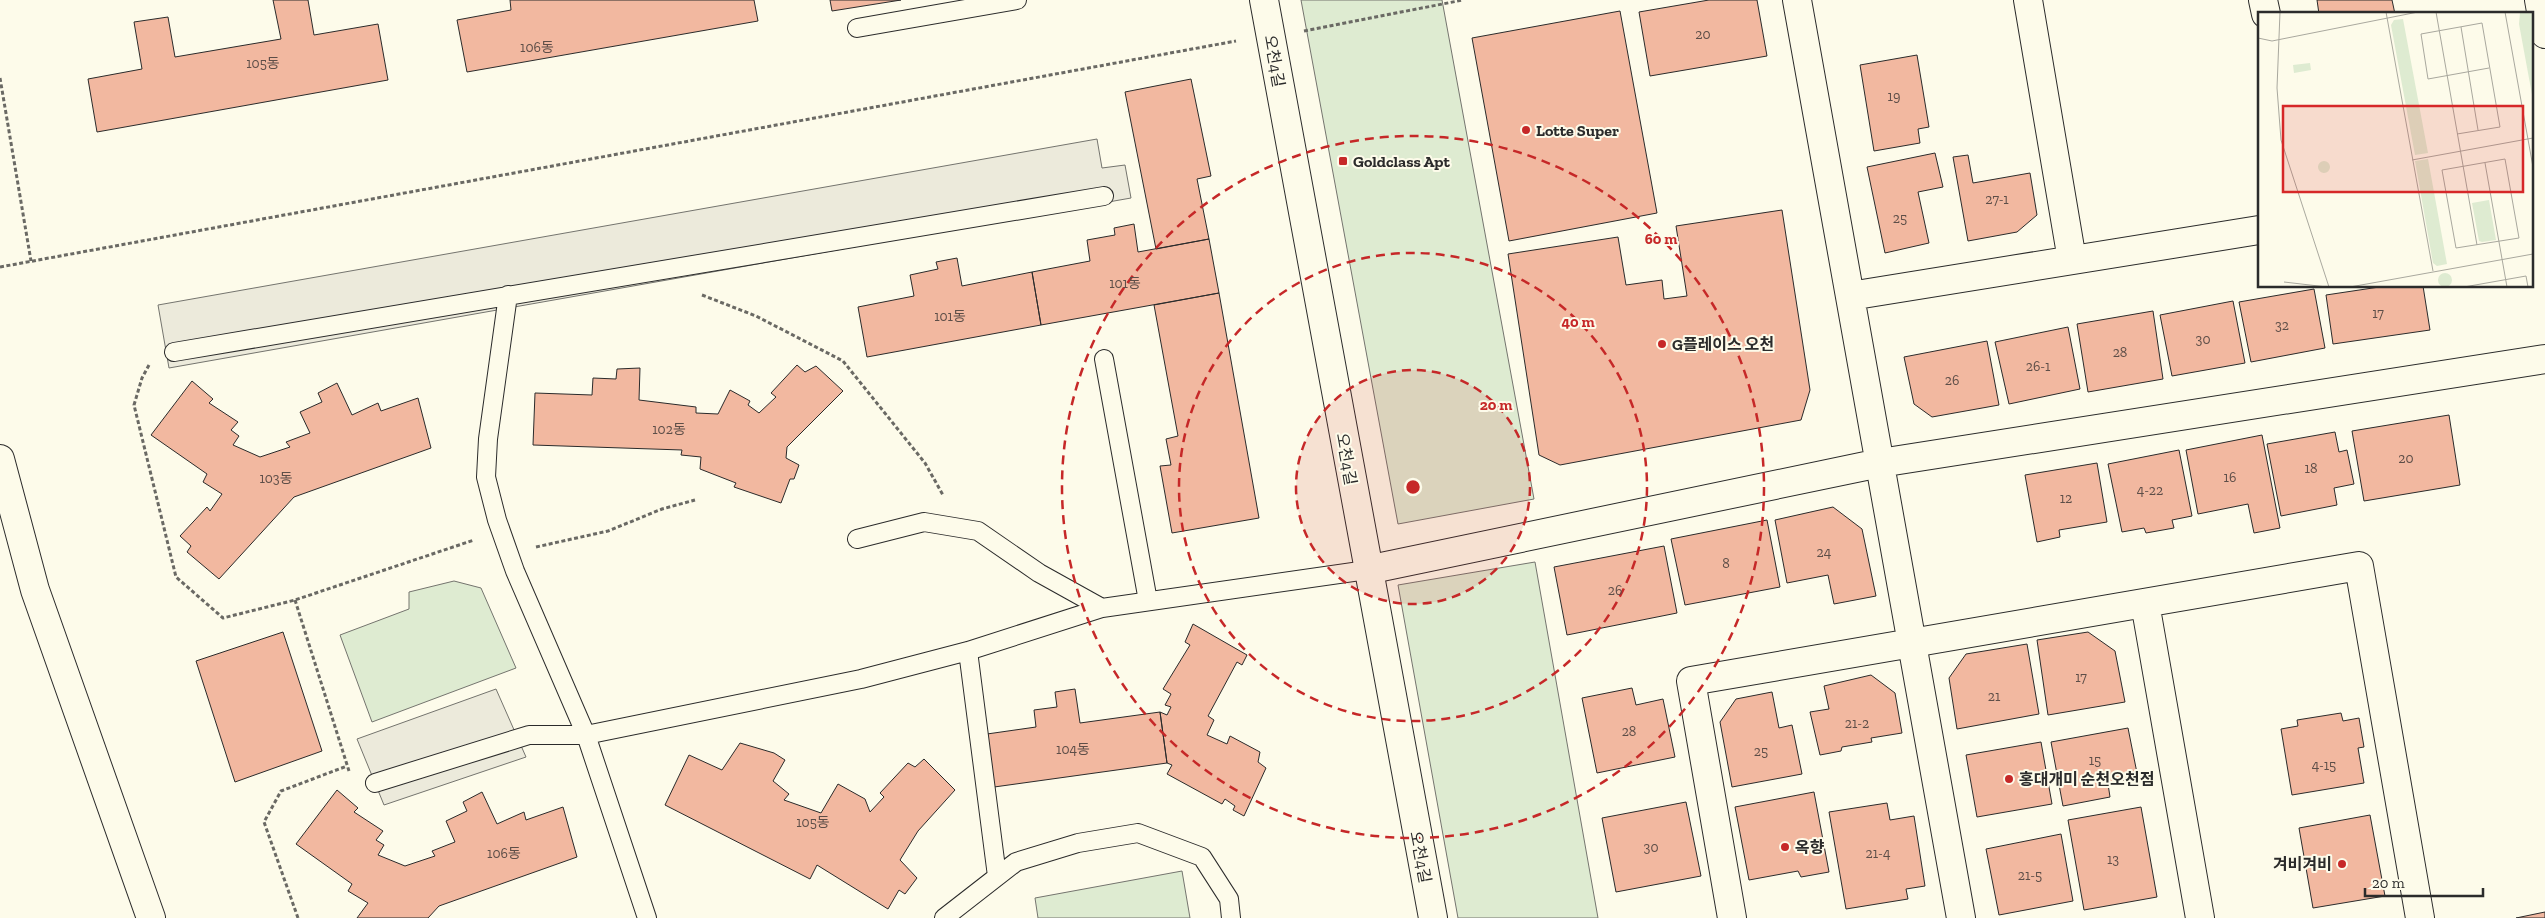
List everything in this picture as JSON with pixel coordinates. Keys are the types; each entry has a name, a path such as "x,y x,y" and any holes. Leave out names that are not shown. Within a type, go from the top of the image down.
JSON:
{"street":[{"name":"오천4길","path":"1264,0 1367,570 1433,918"},
{"path":"1797,0 1960,918"},
{"path":"2028,0 2072,260"},
{"path":"2539,0 2545,34"},
{"path":"1850,296 2258,230"},
{"path":"1367,570 1880,462 2545,359"},
{"path":"0,460 35,590 151,918"},
{"path":"1732,918 1691,681 2359,566 2420,918"},
{"path":"2145,603 2200,918"}],"lane":[{"path":"857,28 1017,0"},
{"path":"174,352 1104,196"},
{"path":"508,295 488,438 486,477 509,553 586,734 647,918"},
{"path":"1104,359 1148,602"},
{"path":"857,538 924,522 978,531 1038,573 1102,608"},
{"path":"375,783 529,734 586,734 861,679 968,652 1102,608 1367,570"},
{"path":"968,652 997,876"},
{"path":"944,918 1016,862 1078,843 1138,832 1202,856 1229,899 1231,918"}],"path":[{"path":"0,267 1270,35 1306,31 1463,0"},
{"path":"0,78 31,261"},
{"path":"695,292 756,316 843,361 925,462 940,485 957,528"},
{"path":"174,352 152,359 142,378 134,406 176,578 223,618 295,600 501,531"},
{"path":"509,553 608,531 662,509 695,500"},
{"path":"295,600 350,775 360,784 375,783"},
{"path":"298,918 264,822 280,791 347,766"}],"green space":[{"path":"1301,0 1442,0 1534,499 1398,524"},
{"path":"1535,562 1598,918 1458,918 1398,585"},
{"path":"454,581 481,588 516,668 372,722 340,635 409,609 409,592"},
{"path":"1182,871 1190,918 1038,918 1035,898"}],"shaded area":[{"path":"1097,139 1102,168 1125,165 1131,198 169,368 158,305"},
{"path":"496,689 526,757 384,805 357,739"}],"building":[{"path":"273,0 308,0 314,35 378,24 388,80 97,132 88,79 142,69 134,22 168,17 175,57 281,39"},
{"path":"510,0 754,0 758,21 467,72 457,20 511,10"},
{"path":"830,0 901,0 832,11"},
{"path":"1709,0 1757,0 1767,56 1650,76 1639,12"},
{"path":"2317,0 2392,0 2395,12 2319,12"},
{"path":"1620,11 1657,213 1509,241 1472,38"},
{"path":"1917,55 1929,127 1918,129 1920,143 1874,151 1860,65"},
{"path":"1191,79 1211,176 1197,179 1209,239 1156,249 1125,92"},
{"path":"1935,153 1943,187 1918,192 1929,243 1885,253 1867,167"},
{"path":"1968,155 1973,183 2030,173 2037,215 2017,232 1968,241 1953,157"},
{"name":"G플레이스 오천","path":"1782,210 1810,390 1801,420 1560,465 1539,455 1508,254 1618,237 1626,285 1662,280 1664,299 1687,296 1676,226"},
{"path":"1134,224 1138,252 1209,239 1219,293 1041,325 1032,272 1090,261 1087,240 1115,235 1114,228"},
{"path":"957,258 962,286 1032,272 1041,325 867,357 858,307 914,296 910,275 938,269 936,262"},
{"path":"2373,288 2423,288 2430,330 2333,344 2326,295"},
{"path":"2314,289 2325,348 2251,362 2239,302"},
{"path":"1219,293 1259,518 1172,533 1160,466 1171,465 1166,439 1178,436 1154,305"},
{"path":"2233,301 2245,363 2172,376 2160,315"},
{"path":"2153,311 2163,379 2088,392 2077,324"},
{"path":"2068,327 2080,389 2009,404 1995,342"},
{"path":"1987,341 1999,405 1932,417 1914,404 1904,357"},
{"path":"797,365 805,372 816,366 843,391 787,447 786,458 799,465 794,479 790,479 781,503 734,487 736,483 700,469 701,457 681,455 682,450 533,445 535,393 592,395 593,378 616,379 617,369 640,368 639,400 696,407 696,413 718,414 730,390 750,401 748,405 759,413 776,397 771,393"},
{"path":"192,381 213,399 209,403 238,422 231,430 239,436 233,445 260,457 290,447 286,442 310,433 300,412 322,402 318,393 337,383 352,415 378,403 381,411 418,398 431,448 294,497 219,579 187,552 191,546 180,536 207,507 210,511 222,494 203,482 207,474 151,435"},
{"path":"2449,415 2460,485 2364,501 2352,431"},
{"path":"2335,432 2339,452 2347,450 2354,484 2334,488 2337,505 2281,516 2267,444"},
{"path":"2262,435 2280,528 2254,533 2248,504 2198,514 2186,450"},
{"path":"2179,450 2192,516 2172,520 2174,528 2146,533 2144,528 2122,532 2108,464"},
{"path":"2097,463 2107,522 2059,530 2060,537 2037,542 2025,475"},
{"path":"1833,507 1862,529 1876,596 1834,604 1828,575 1787,583 1775,520"},
{"path":"1767,520 1780,587 1685,605 1671,539"},
{"path":"1664,546 1677,613 1567,635 1554,567"},
{"path":"1193,624 1247,655 1242,665 1237,662 1208,716 1214,720 1207,735 1227,744 1230,736 1260,752 1258,762 1266,768 1244,816 1233,810 1235,806 1225,799 1222,804 1167,774 1172,765 1167,763 1160,712 1167,715 1171,707 1165,705 1171,694 1163,689 1190,645 1185,642"},
{"path":"283,632 322,751 235,782 196,661"},
{"path":"2088,632 2115,651 2125,702 2048,715 2037,640"},
{"path":"2027,644 2039,714 1957,729 1949,678 1966,654"},
{"path":"1871,675 1895,693 1902,733 1871,738 1872,742 1842,747 1841,751 1820,755 1810,712 1829,709 1824,686"},
{"path":"1632,688 1636,705 1663,699 1675,757 1597,773 1582,698"},
{"path":"1075,689 1080,723 1160,712 1167,763 987,788 980,735 1036,727 1034,710 1057,707 1055,692"},
{"path":"1772,692 1779,728 1792,725 1802,774 1732,787 1720,722 1736,699"},
{"path":"2341,713 2343,721 2359,718 2364,747 2358,748 2364,783 2292,795 2281,729 2298,726 2297,720"},
{"path":"2128,728 2138,778 2108,784 2110,797 2063,806 2051,742"},
{"name":"홍대개미 순천오천점","path":"2041,742 2052,804 1977,817 1966,755"},
{"path":"740,743 774,753 785,760 773,781 789,794 784,800 821,813 838,784 865,799 870,812 884,797 880,793 908,763 915,767 924,759 955,790 918,831 900,860 917,878 905,894 899,890 888,909 817,865 810,879 665,805 689,755 722,770"},
{"path":"337,790 358,808 354,812 383,831 376,840 384,845 378,855 405,866 435,856 432,851 455,842 446,821 467,811 463,802 482,792 497,824 524,812 526,820 563,807 577,857 439,906 428,918 357,918 368,903 348,891 352,884 296,844"},
{"path":"1814,792 1829,872 1801,877 1798,871 1749,880 1735,807"},
{"path":"1686,802 1701,876 1616,892 1602,818"},
{"path":"1887,803 1890,820 1914,816 1925,886 1906,889 1908,899 1846,909 1829,812"},
{"path":"2141,807 2157,897 2084,910 2068,820"},
{"path":"2370,815 2385,896 2313,908 2299,828"},
{"path":"2061,834 2073,901 1999,915 1986,849"},
{"path":"2545,912 2545,918 2516,918"}],"place":[{"name":"Lotte Super","path":"1526,130"},
{"name":"Goldclass Apt","path":"1343,161"},
{"name":"G플레이스 오천","path":"1662,344"},
{"name":"홍대개미 순천오천점","path":"2009,779"},
{"name":"옥향","path":"1785,847"},
{"name":"겨비겨비","path":"2342,864"}]}
